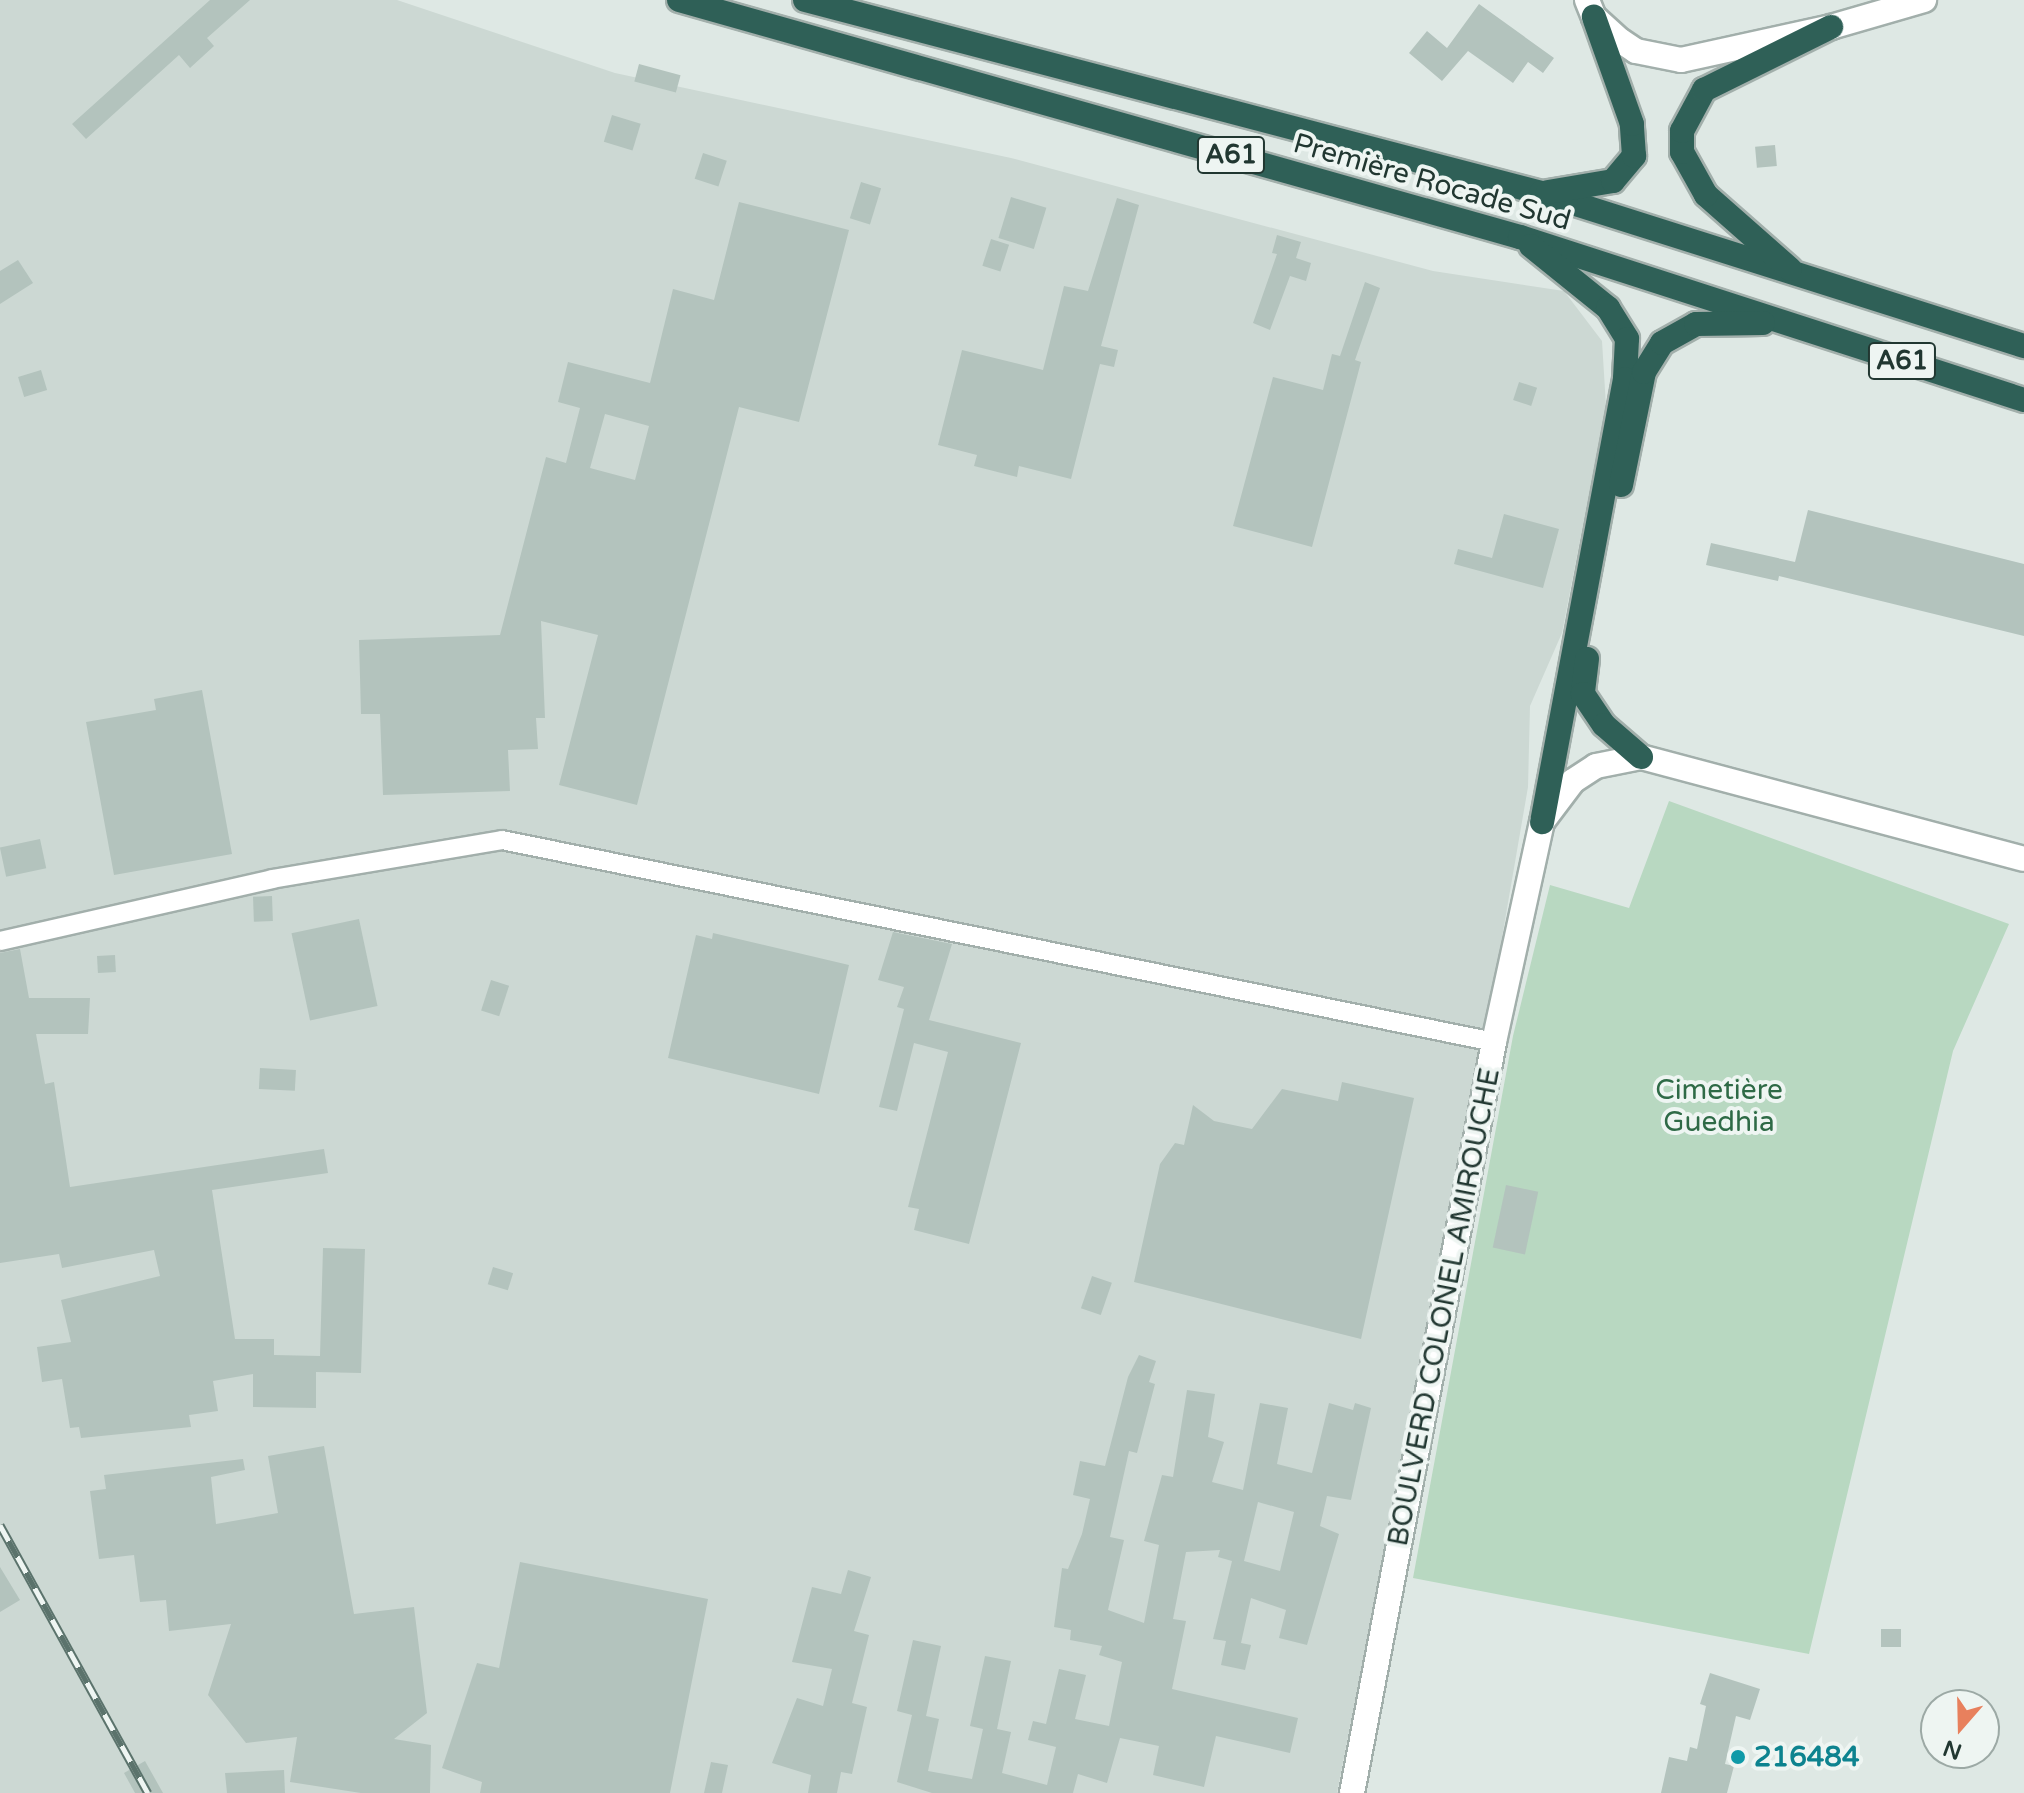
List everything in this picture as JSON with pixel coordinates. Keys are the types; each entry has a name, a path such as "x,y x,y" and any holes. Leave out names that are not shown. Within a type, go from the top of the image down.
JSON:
{"highway":[{"name":"Première Rocade Sud","path":"679,0 1520,237 2024,400"},
{"name":"Première Rocade Sud","path":"805,0 1541,193 2024,346"},
{"path":"1541,193 1613,181 1634,156 1632,124 1591,8"},
{"path":"1798,276 1706,195 1682,152 1682,131 1704,90 1831,27"},
{"path":"1520,237 1608,308 1627,339 1625,379 1542,822"},
{"path":"1641,757 1604,725 1583,694 1644,372 1662,343 1696,324 1780,322"}],"main road":[{"path":"1591,8 1636,51 1681,60 1831,27 1924,0"},
{"path":"1542,822 1584,774 1641,757 2024,859"},
{"name":"BOULVERD COLONEL AMIROUCHE","path":"1352,1793 1494,1042 1542,822"}],"street":[{"path":"0,941 272,879 502,840 1494,1042"}],"shaded area":[{"path":"0,0 397,0 615,73 1011,158 1433,271 1564,291 1602,341 1606,406 1562,633 1530,706 1528,787 1485,1036 1337,1793 0,1793"}],"green space":[{"name":"Cimetière Guedhia","path":"1669,801 2009,924 1953,1051 1809,1654 1413,1578 1513,1036 1550,885 1629,908"}],"building":[{"path":"210,0 250,0 207,38 214,46 190,68 179,55 86,139 72,124"},
{"path":"1479,4 1554,58 1543,73 1528,62 1513,83 1468,51 1442,81 1409,53 1427,31 1447,48"},
{"path":"639,64 681,75 676,93 634,81"},
{"path":"612,115 641,124 633,151 604,142"},
{"path":"1775,145 1777,166 1757,168 1755,147"},
{"path":"703,153 727,161 718,186 695,179"},
{"path":"861,182 881,188 870,224 850,218"},
{"path":"1011,197 1046,208 1034,249 998,238"},
{"path":"1117,198 1139,205 1101,346 1118,350 1114,367 1100,364 1071,479 1019,466 1017,477 974,466 977,455 938,445 962,350 1043,370 1064,286 1088,291"},
{"path":"739,202 849,230 799,422 739,407 637,805 559,785 598,635 541,621 545,718 536,718 538,749 508,750 510,791 383,795 380,714 361,714 359,640 500,635 546,457 566,463 580,408 558,402 568,362 650,383 673,289 714,300","holes":["605,414 649,426 635,480 590,468"]},
{"path":"1277,235 1301,242 1296,258 1311,263 1306,281 1290,276 1270,330 1253,323 1277,254 1272,253"},
{"path":"991,239 1009,245 1000,272 982,266"},
{"path":"18,260 33,283 0,304 0,271"},
{"path":"1365,282 1380,288 1355,360 1361,362 1312,547 1233,526 1273,377 1323,390 1332,354 1340,356"},
{"path":"41,370 47,390 24,397 18,377"},
{"path":"1519,382 1537,388 1531,406 1513,400"},
{"path":"1808,510 2024,564 2024,636 1779,576 1778,581 1706,565 1711,543 1795,562"},
{"path":"1504,514 1559,529 1543,588 1454,564 1458,549 1492,558"},
{"path":"202,690 232,854 114,875 86,722 156,710 154,699"},
{"path":"40,839 46,868 6,877 0,848"},
{"path":"272,896 273,921 254,922 253,897"},
{"path":"359,919 378,1006 310,1020 292,933"},
{"path":"893,932 952,944 929,1020 1021,1043 969,1244 914,1230 919,1209 908,1207 948,1052 914,1043 897,1111 879,1107 904,1009 897,1007 904,987 878,980"},
{"path":"713,933 849,965 819,1094 668,1058 696,935 712,939"},
{"path":"20,949 29,998 90,998 88,1034 36,1034 45,1084 54,1082 70,1187 324,1149 328,1173 212,1190 235,1339 274,1339 274,1355 320,1356 323,1248 365,1249 361,1373 316,1372 316,1408 253,1407 253,1374 213,1381 218,1411 189,1415 191,1427 81,1438 79,1427 70,1428 62,1379 42,1382 37,1347 71,1342 61,1300 160,1276 154,1250 62,1268 59,1254 0,1263 0,953"},
{"path":"115,955 116,972 98,973 97,956"},
{"path":"491,980 509,986 499,1016 481,1010"},
{"path":"260,1068 296,1070 295,1091 259,1089"},
{"path":"1342,1082 1414,1098 1361,1339 1134,1282 1160,1164 1175,1143 1184,1145 1193,1105 1214,1121 1252,1129 1282,1089 1338,1101"},
{"path":"1506,1185 1538,1192 1525,1254 1493,1248"},
{"path":"493,1267 513,1273 508,1290 488,1284"},
{"path":"1092,1276 1112,1283 1101,1315 1081,1308"},
{"path":"1139,1355 1156,1361 1149,1382 1155,1384 1137,1453 1129,1451 1110,1537 1124,1540 1108,1610 1144,1623 1159,1545 1144,1541 1162,1475 1173,1477 1187,1390 1215,1394 1208,1437 1224,1442 1212,1482 1243,1490 1260,1403 1288,1408 1277,1464 1312,1473 1329,1403 1353,1410 1355,1403 1371,1408 1351,1500 1327,1496 1320,1526 1339,1534 1307,1645 1279,1638 1286,1610 1251,1598 1241,1643 1251,1645 1245,1670 1221,1665 1226,1641 1213,1639 1232,1561 1218,1557 1220,1550 1186,1552 1173,1619 1186,1621 1172,1689 1298,1718 1290,1753 1216,1736 1204,1787 1153,1775 1159,1746 1120,1738 1107,1783 1078,1774 1073,1793 932,1793 897,1782 912,1715 897,1711 913,1640 941,1646 926,1716 939,1719 928,1771 972,1779 983,1729 970,1726 985,1656 1011,1661 997,1729 1011,1732 1002,1773 1047,1785 1056,1747 1028,1740 1033,1721 1046,1724 1059,1669 1086,1675 1075,1719 1109,1726 1122,1662 1099,1655 1102,1646 1070,1640 1071,1630 1054,1627 1062,1568 1068,1569 1082,1534 1090,1499 1073,1495 1080,1461 1105,1466 1128,1377","holes":["1258,1502 1294,1512 1280,1571 1244,1561"]},
{"path":"324,1446 354,1614 414,1607 427,1713 394,1739 431,1745 430,1793 361,1793 290,1782 297,1737 246,1743 208,1695 231,1624 169,1631 166,1600 140,1602 134,1555 99,1559 90,1491 106,1489 104,1475 243,1459 245,1470 211,1477 216,1524 278,1513 268,1456"},
{"path":"520,1562 708,1599 670,1793 480,1793 482,1782 442,1768 477,1663 499,1668"},
{"path":"0,1567 20,1600 0,1612"},
{"path":"848,1570 871,1577 854,1631 869,1635 852,1703 867,1707 852,1774 841,1772 837,1793 808,1793 811,1775 772,1763 797,1698 823,1706 832,1669 792,1662 812,1587 841,1594"},
{"path":"1881,1629 1901,1629 1901,1647 1881,1647"},
{"path":"1710,1673 1760,1689 1750,1720 1736,1716 1725,1764 1734,1766 1727,1793 1661,1793 1669,1757 1687,1761 1690,1747 1697,1749 1706,1706 1700,1704"},
{"path":"145,1761 163,1793 135,1793 124,1773"},
{"path":"711,1762 728,1765 722,1793 704,1793"},
{"path":"284,1770 285,1793 227,1793 225,1773"}],"railway":[{"path":"0,1525 148,1793"}],"place":[{"name":"216484","path":"1738,1757"}]}
